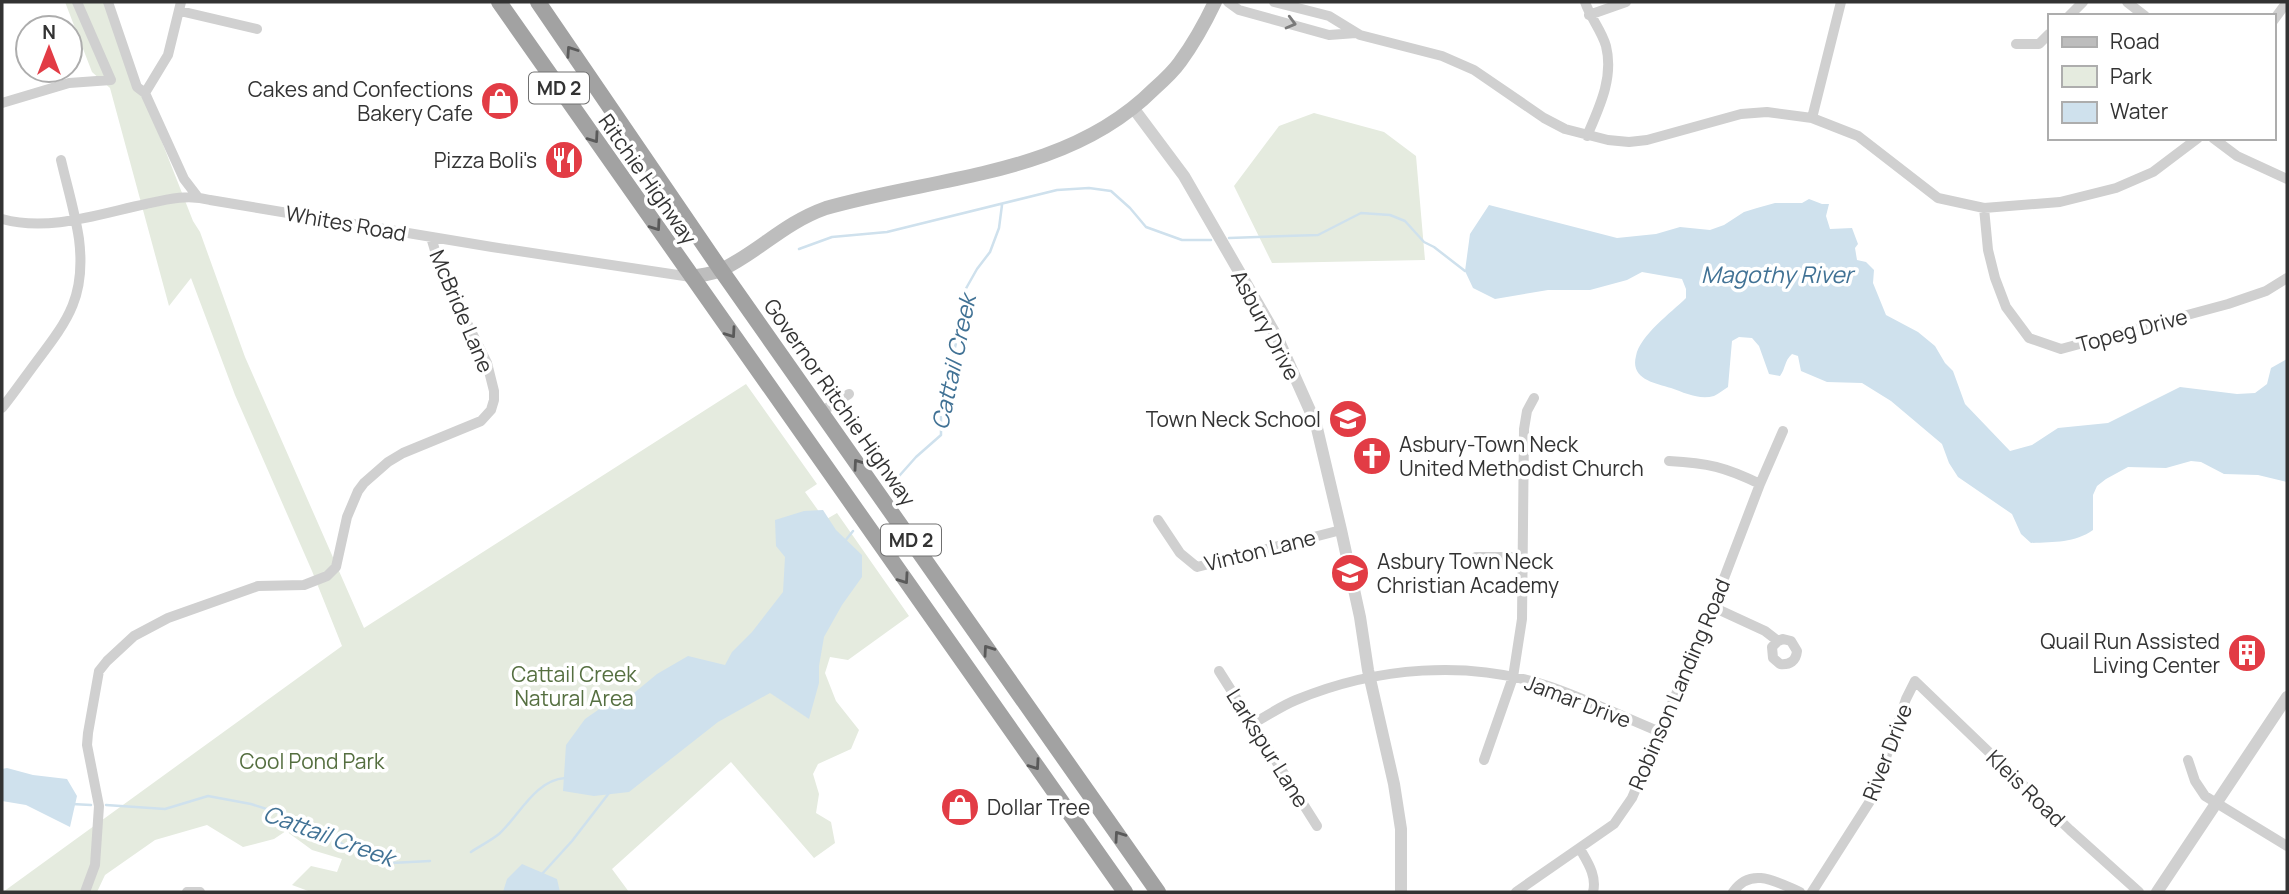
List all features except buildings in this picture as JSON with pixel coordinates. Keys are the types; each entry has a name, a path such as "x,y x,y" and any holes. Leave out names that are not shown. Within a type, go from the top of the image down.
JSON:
{"highway":[{"name":"Ritchie Highway","path":"499,2 691,277"},
{"name":"Governor Ritchie Highway","path":"538,2 721,270 1158,892"},
{"name":"MD 2","path":"691,277 1125,892"}],"main road":[{"path":"691,277 721,270 783,228 810,214 842,203 977,175 1042,157 1082,140 1134,109 1179,65 1202,29 1215,2"}],"street":[{"path":"2,103 69,83 111,80 77,2"},
{"path":"108,2 141,90 184,179 197,196"},
{"path":"1227,2 1239,10 1329,35 1356,33"},
{"path":"1273,2 1329,16 1356,33 1442,56 1474,70 1544,118 1587,136 1619,141 1647,140 1717,119 1767,112 1812,118 1851,132 1864,140 1938,198 1984,208 2060,202 2116,188 2153,172 2195,140"},
{"path":"1585,2 1589,15 1606,45 1608,74 1602,100 1587,136"},
{"path":"1589,15 1626,2"},
{"path":"1812,118 1842,2"},
{"path":"2070,14 2083,2"},
{"path":"2127,2 2143,14"},
{"path":"2275,18 2287,2"},
{"path":"141,90 168,55 181,6 257,29"},
{"path":"2016,44 2039,44 2048,35"},
{"name":"Asbury Drive","path":"1134,109 1184,176 1278,339 1315,424 1341,530 1394,784 1401,829 1401,892"},
{"path":"2216,140 2237,156 2287,179"},
{"path":"2,408 56,338 74,303 81,268 75,219 61,160"},
{"name":"Whites Road","path":"2,219 18,223 51,224 173,198 197,196 431,237 691,277"},
{"name":"Topeg Drive","path":"1984,208 1994,278 2006,307 2029,338 2061,349 2228,304 2266,291 2287,278"},
{"name":"McBride Lane","path":"85,892 95,865 99,806 87,745 88,733 99,671 107,661 134,636 168,618 258,586 304,585 327,576 336,567 347,517 364,482 403,453 481,421 491,410 494,391 486,363 441,271 431,237"},
{"path":"821,412 849,394"},
{"path":"1484,760 1513,677 1522,619 1524,429 1527,411 1534,398"},
{"name":"Robinson Landing Road","path":"1516,892 1614,824 1632,798 1713,607 1783,430"},
{"path":"1669,461 1711,464 1729,469 1760,484"},
{"name":"Vinton Lane","path":"1158,520 1180,553 1197,567 1341,530"},
{"path":"1476,557 1524,557"},
{"path":"1713,607 1765,631 1778,641"},
{"name":"Jamar Drive","path":"1254,723 1293,701 1328,688 1436,669 1469,670 1551,687 1660,732"},
{"name":"Larkspur Lane","path":"1219,671 1317,826"},
{"name":"River Drive","path":"1812,892 1872,798 1906,699 1915,681"},
{"name":"Kleis Road","path":"1915,681 2070,830 2139,892"},
{"path":"2157,892 2287,697"},
{"path":"2188,760 2199,788 2216,803 2287,846"},
{"path":"1580,849 1592,870 1595,887 1593,892"},
{"path":"1733,892 1743,882 1756,877 1772,880 1800,892"},
{"path":"187,892 200,892"}],"green space":[{"name":"Cattail Creek Natural Area","path":"65,2 107,2 193,221 200,232 245,357 364,628 746,384 817,484 805,492 825,520 837,513 909,616 848,660 830,657 825,673 836,701 859,730 851,749 818,764 813,774 819,794 816,813 831,822 835,843 814,858 731,762 612,869 629,892 311,892 292,885 311,866 337,872 342,859 312,850 286,831 274,839 243,847 207,825 155,840 105,875 97,892 3,892 342,646 235,395 191,278 169,306 110,88 92,72 84,51 84,14 70,14"},
{"path":"1314,113 1384,132 1416,156 1425,260 1272,263 1234,186 1279,126"}],"water":[{"name":"Magothy River","path":"1809,199 1829,204 1826,216 1830,229 1852,228 1858,244 1855,248 1857,260 1866,262 1874,270 1873,283 1886,315 1918,332 1935,346 1953,371 1965,404 2010,451 2032,445 2058,428 2108,423 2180,387 2237,394 2255,393 2267,384 2271,368 2287,359 2287,482 2258,475 2224,474 2201,462 2191,461 2166,468 2128,467 2097,486 2093,495 2093,530 2071,540 2031,543 2021,534 2012,514 1958,477 1942,444 1891,401 1862,383 1827,382 1801,371 1798,356 1792,354 1780,376 1769,374 1759,346 1752,338 1739,337 1732,341 1728,387 1714,396 1692,395 1645,379 1637,370 1636,356 1643,340 1686,298 1682,279 1642,272 1627,280 1590,290 1548,290 1495,299 1473,288 1465,271 1470,234 1489,205 1617,238 1656,234 1680,227 1710,230 1724,225 1744,212 1775,203 1802,203"},
{"path":"823,510 836,530 862,555 862,577 824,637 819,683 809,719 770,693 718,722 629,792 594,796 563,791 566,745 585,719 608,703 634,693 657,674 688,656 725,665 732,652 752,632 783,592 785,557 776,546 775,520 804,511"},
{"path":"2,769 33,775 67,779 77,796 70,827 26,805 2,801"},
{"path":"522,864 557,879 560,892 503,892 507,879"}],"waterway":[{"name":"Cattail Creek","path":"799,249 832,237 887,232 1057,190 1089,188 1111,191 1146,227 1182,240 1211,240"},
{"name":"Cattail Creek","path":"892,484 916,457 941,435 941,407 960,326 964,292 990,252 999,228 1002,205"},
{"name":"Cattail Creek","path":"1229,238 1318,235 1361,213 1390,215 1405,221 1424,242 1465,271"},
{"name":"Cattail Creek","path":"845,541 853,531"},
{"name":"Cattail Creek","path":"471,852 499,834 536,792 554,780 565,778"},
{"name":"Cattail Creek","path":"542,874 609,793"},
{"name":"Cattail Creek","path":"106,805 165,809 208,796 251,804 305,821 344,845 391,863 430,861"},
{"name":"Cattail Creek","path":"72,804 91,805"}],"place":[{"name":"Cakes and Confections Bakery Cafe","path":"500,101"},
{"name":"Pizza Boli's","path":"564,160"},
{"name":"Town Neck School","path":"1348,419"},
{"name":"Asbury-Town Neck United Methodist Church","path":"1372,456"},
{"name":"Asbury Town Neck Christian Academy","path":"1350,573"},
{"name":"Quail Run Assisted Living Center","path":"2247,653"},
{"name":"Dollar Tree","path":"960,807"}],"park label":[{"name":"Cool Pond Park","path":"312,761"}]}
